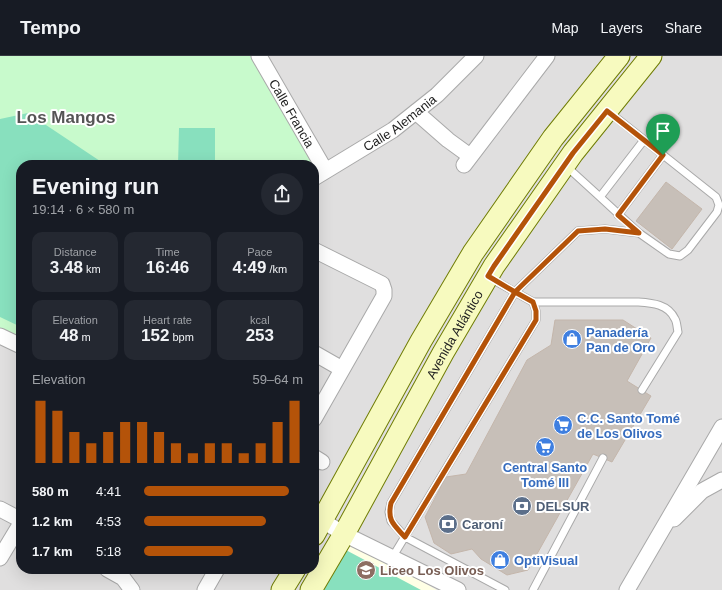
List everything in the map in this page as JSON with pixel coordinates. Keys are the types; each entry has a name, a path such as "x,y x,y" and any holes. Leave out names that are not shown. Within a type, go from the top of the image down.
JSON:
{"main road":[{"name":"Avenida Atlántico","path":"319,520 473,253 553,138 619,56"},
{"name":"Avenida Atlántico","path":"311,590 344,534 443,353 488,276 564,165 651,56"},
{"path":"282,590 292,574"}],"street":[{"name":"Calle Francia","path":"259,56 313,160"},
{"name":"Calle Alemania","path":"320,174 393,130 437,95 476,56"},
{"path":"416,112 448,140 467,160 547,56"},
{"path":"319,252 382,284 384,290 384,296 319,410"},
{"path":"0,336 16,344"},
{"path":"319,356 342,369"},
{"path":"627,590 722,427"},
{"path":"659,534 702,490 722,480"},
{"path":"0,509 16,519"},
{"path":"319,524 344,534 458,590"},
{"path":"0,558 16,531"},
{"path":"116,574 123,578 132,590"},
{"path":"205,590 214,574"}],"lane":[{"path":"564,165 639,233 669,254 680,256 688,250 717,212 719,205 716,197 607,111"},
{"path":"600,197 644,140"},
{"path":"618,215 663,155"},
{"path":"505,590 405,537 391,521 389,512 391,503 515,292 578,231 605,229 639,233"},
{"path":"488,276 533,302 638,302 654,303 667,309 675,319 678,332 642,390"},
{"path":"392,558 536,320 536,311 533,302"},
{"path":"533,590 603,458"}],"shaded area":[{"path":"0,56 722,56 722,590 0,590"},
{"name":"Liceo Los Olivos","path":"354,544 437,590 318,590 348,545"}],"green space":[{"path":"0,56 259,56 325,170 319,174 319,160 16,160 16,344 0,336"},
{"path":"28,113 98,160 16,160 16,325 0,317 0,119"},
{"path":"179,128 215,128 215,160 178,160"},
{"name":"Liceo Los Olivos","path":"344,549 421,590 322,590"}],"building":[{"path":"666,182 702,209 672,249 636,221"},
{"name":"C.C. Santo Tomé de Los Olivos","path":"555,320 623,320 651,338 627,381 651,396 612,462 593,454 528,570 507,575 481,559 472,549 451,554 434,543 425,517 446,477 466,474 527,360 551,345"}],"place":[{"name":"Panadería Pan de Oro","path":"572,339"},
{"name":"C.C. Santo Tomé de Los Olivos","path":"563,425"},
{"name":"Central Santo Tomé III","path":"545,447"},
{"name":"DELSUR","path":"522,506"},
{"name":"Caroní","path":"448,524"},
{"name":"OptiVisual","path":"500,560"},
{"name":"Liceo Los Olivos","path":"366,570"}],"district":[{"name":"Los Mangos","path":"66,117"}],"route":[{"path":"663,155 607,111 573,153 494,266 488,276 515,292 391,503 389,512 391,521 405,537 536,320 536,311 533,302 515,292 578,231 605,229 639,233 618,215 663,155"}]}
